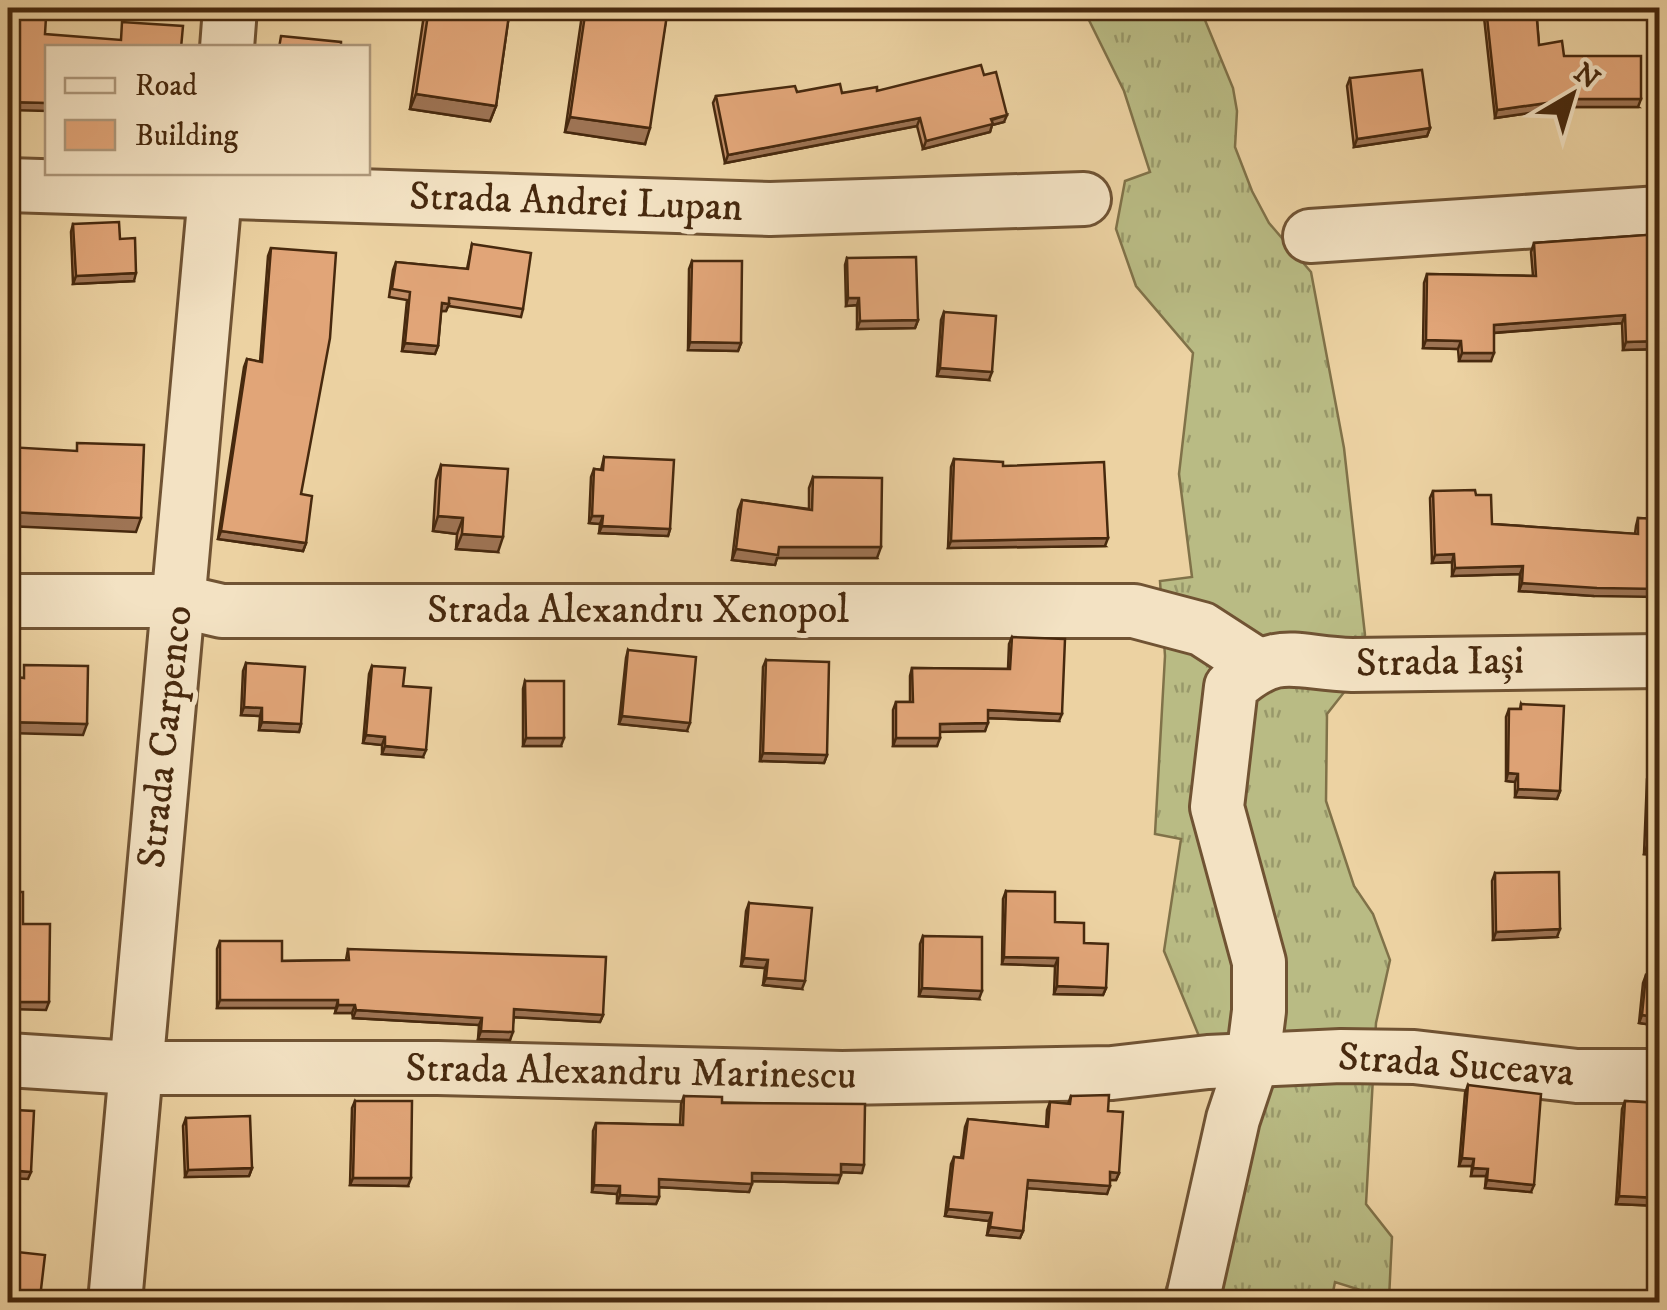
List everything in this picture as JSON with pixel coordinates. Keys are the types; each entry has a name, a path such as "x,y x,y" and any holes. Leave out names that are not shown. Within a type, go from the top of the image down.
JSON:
{"street":[{"path":"227,45 230,8"},
{"name":"Strada Andrei Lupan","path":"8,185 217,183 770,209 1084,199"},
{"name":"Strada Carpenco","path":"114,1302 217,183"},
{"path":"1310,236 1660,213"},
{"name":"Strada Alexandru Xenopol","path":"8,602 179,601 222,611 1134,611 1202,629 1244,676"},
{"name":"Strada Iași","path":"1244,676 1282,656 1306,664 1352,665 1660,662"},
{"path":"1192,1302 1234,1120 1253,1059 1259,962 1217,807 1244,676"},
{"name":"Strada Suceava","path":"1253,1059 1414,1057 1577,1076 1660,1076"},
{"name":"Strada Alexandru Marinescu","path":"8,1060 134,1068 438,1068 842,1078 1112,1073 1253,1059"}],"green space":[{"path":"1083,8 1200,8 1233,88 1237,111 1235,147 1252,191 1269,223 1311,272 1344,448 1365,635 1349,686 1327,714 1326,801 1354,886 1373,914 1390,960 1376,1023 1366,1204 1392,1237 1389,1299 1335,1282 1331,1302 1162,1302 1224,1097 1164,951 1181,839 1155,834 1165,656 1160,581 1192,577 1179,474 1193,353 1136,286 1116,229 1125,181 1150,172 1124,91"}],"building":[{"path":"429,8 510,8 496,106 416,94"},
{"path":"586,8 668,8 650,128 570,117"},
{"path":"1486,8 1536,8 1539,45 1562,41 1564,56 1641,56 1641,99 1574,99 1497,110"},
{"path":"8,13 46,17 45,34 121,40 122,22 183,26 181,45 45,45 45,103 8,102"},
{"path":"281,36 341,42 341,45 280,45"},
{"path":"981,65 984,75 996,72 1007,115 991,119 993,124 926,141 920,118 728,155 716,96 795,86 797,92 840,84 842,93 877,87 877,91"},
{"path":"1422,70 1430,128 1357,139 1350,78"},
{"path":"119,222 120,239 135,238 136,273 76,276 73,224"},
{"path":"1660,234 1660,341 1626,342 1625,315 1494,325 1494,353 1462,353 1461,341 1426,340 1427,274 1536,276 1534,243"},
{"path":"8,238 12,281 8,282"},
{"path":"472,244 531,253 523,309 449,298 449,304 442,303 438,346 405,343 410,292 392,289 396,262 468,269"},
{"path":"271,248 336,253 330,338 301,494 312,496 306,543 221,531 247,359 262,362"},
{"path":"916,257 918,320 860,321 859,298 848,298 847,258"},
{"path":"692,261 742,261 741,343 690,342"},
{"path":"944,312 996,316 992,372 940,368"},
{"path":"77,443 144,445 141,518 8,512 8,447 77,451"},
{"path":"604,457 674,460 670,529 602,526 603,516 592,516 594,469 603,470"},
{"path":"954,459 1003,462 1003,466 1104,462 1108,538 951,541"},
{"path":"441,465 508,469 503,537 462,534 463,518 438,516"},
{"path":"813,477 882,478 881,547 779,547 778,555 736,549 742,500 812,510"},
{"path":"1475,490 1476,495 1491,495 1492,524 1638,534 1638,518 1660,519 1660,589 1522,583 1523,566 1455,568 1454,554 1435,555 1433,491"},
{"path":"1012,637 1065,639 1062,714 988,710 988,723 940,724 940,738 896,738 896,702 913,702 912,668 1010,669"},
{"path":"628,650 696,657 690,723 622,716"},
{"path":"766,660 829,662 827,755 763,753"},
{"path":"246,663 305,667 301,724 262,722 262,708 244,707"},
{"path":"24,665 88,666 87,724 8,722 8,676 24,678"},
{"path":"372,666 405,668 403,686 431,688 426,750 385,746 385,737 366,735"},
{"path":"525,681 564,681 564,738 526,738"},
{"path":"1521,704 1564,706 1560,791 1518,789 1518,774 1508,773 1509,709 1521,709"},
{"path":"1649,771 1660,772 1660,847 1647,846"},
{"path":"1559,872 1560,929 1496,932 1495,873"},
{"path":"1006,891 1055,892 1055,922 1084,923 1084,943 1108,944 1106,988 1057,986 1058,958 1004,957"},
{"path":"8,892 23,892 23,924 50,924 49,1002 8,1002"},
{"path":"749,903 812,908 805,981 766,978 768,960 744,958"},
{"path":"923,936 982,937 982,991 922,988"},
{"path":"220,941 282,941 282,961 349,960 348,949 606,957 603,1015 514,1009 513,1032 481,1031 482,1018 356,1010 355,1005 338,1005 338,1000 220,1000"},
{"path":"1646,975 1660,977 1660,1031 1654,1030 1656,1017 1642,1015"},
{"path":"8,1084 17,1085 15,1110 34,1111 31,1172 8,1170"},
{"path":"1468,1085 1541,1094 1534,1185 1487,1180 1488,1169 1473,1168 1474,1159 1462,1158"},
{"path":"1109,1095 1108,1111 1123,1112 1119,1173 1110,1172 1110,1186 1028,1180 1023,1231 990,1227 992,1213 948,1209 954,1157 963,1158 968,1119 1048,1127 1050,1102 1070,1104 1071,1096"},
{"path":"684,1096 722,1097 722,1103 865,1104 864,1165 841,1164 841,1175 752,1173 752,1184 659,1179 659,1197 620,1195 620,1186 594,1185 596,1123 683,1125"},
{"path":"355,1101 412,1101 411,1178 353,1178"},
{"path":"1625,1101 1660,1103 1660,1198 1619,1196"},
{"path":"250,1116 252,1168 188,1170 186,1118"},
{"path":"8,1251 45,1255 40,1298 8,1302"}]}
